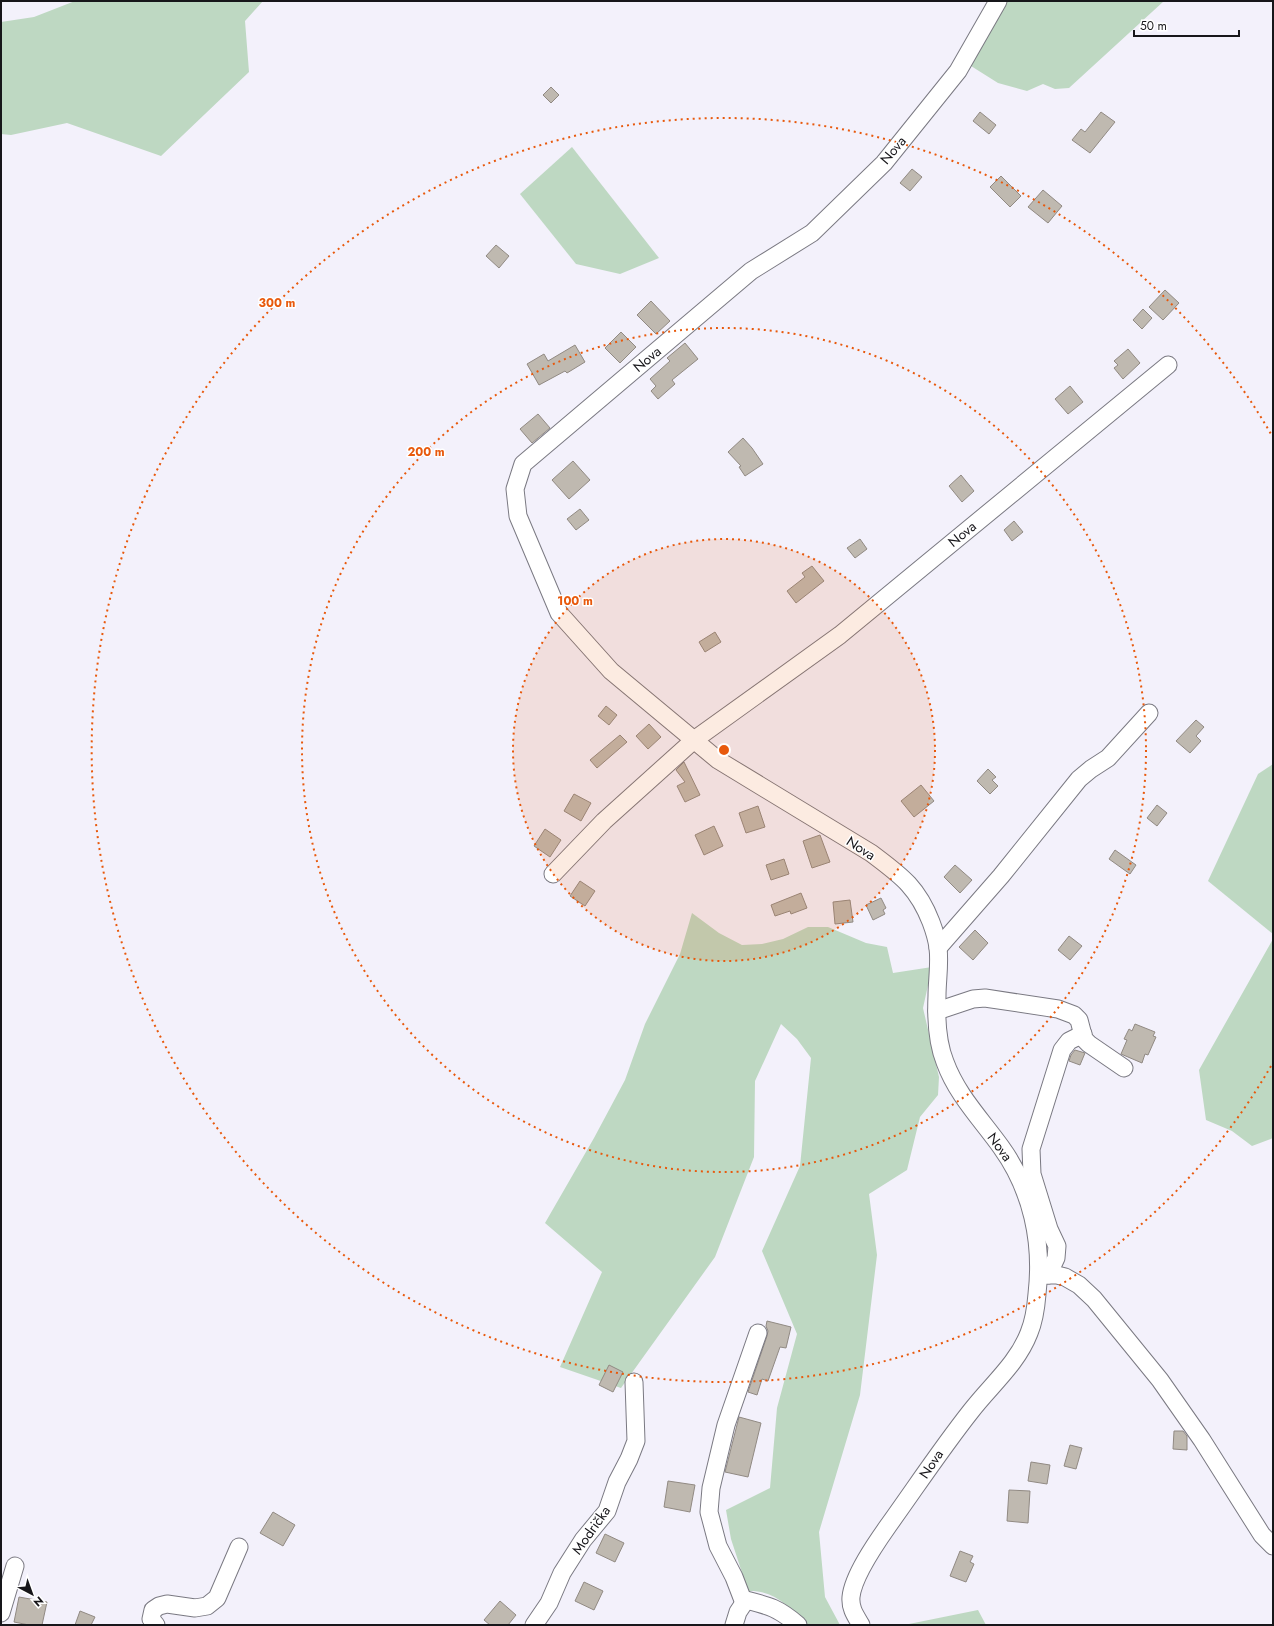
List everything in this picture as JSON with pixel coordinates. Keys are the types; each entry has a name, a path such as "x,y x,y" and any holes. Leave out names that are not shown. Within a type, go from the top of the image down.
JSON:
{"street":[{"name":"Nova","path":"861,1625 851,1608 851,1594 856,1580 873,1549 939,1451 975,1405 1009,1368 1023,1347 1035,1314 1044,1275 1033,1215 1024,1187 1014,1167 1001,1147 963,1099 944,1060 938,1036 938,948 934,931 914,889 871,853 718,760 611,671 559,613 518,516 515,489 523,464 751,270 818,228 884,162 958,71 998,1"},
{"name":"Nova","path":"553,874 604,821 694,740 840,635 1168,366"},
{"path":"938,948 1001,876 1079,779 1108,758 1149,713"},
{"path":"937,1011 973,999 985,998 1058,1009 1074,1015 1078,1020 1088,1044 1124,1068"},
{"path":"1083,1034 1068,1041 1062,1050 1031,1149 1032,1174 1049,1229 1057,1246 1056,1258 1044,1275 1065,1277 1079,1285 1094,1300 1160,1380 1202,1440 1262,1535 1273,1546"},
{"path":"744,1603 734,1577 718,1546 709,1512 711,1488 726,1424 758,1333"},
{"name":"Modrička","path":"534,1625 548,1603 562,1573 583,1540 607,1511 617,1482 629,1459 636,1441 634,1382"},
{"path":"156,1625 151,1620 153,1610 159,1606 167,1604 195,1608 207,1606 217,1598 239,1547"},
{"path":"1,1613 15,1566"},
{"path":"734,1625 738,1612 746,1600 771,1606 798,1625"}],"green space":[{"path":"75,1 263,1 245,21 249,72 161,156 67,123 11,135 1,134 1,22 34,17"},
{"path":"1006,1 1164,1 1069,88 1055,89 1043,84 1027,91 998,83 971,66"},
{"path":"572,147 659,258 620,274 576,264 520,194"},
{"path":"1273,764 1273,934 1208,881 1258,774"},
{"path":"692,913 719,933 742,945 762,944 783,939 808,927 828,927 866,943 887,947 893,973 932,967 923,1008 939,1077 938,1095 920,1117 907,1170 869,1194 877,1255 860,1395 819,1532 825,1597 840,1625 806,1625 780,1600 766,1593 748,1591 731,1539 726,1510 770,1488 777,1408 797,1334 762,1251 800,1166 811,1058 797,1039 781,1024 755,1081 754,1157 715,1257 621,1388 560,1367 602,1272 545,1223 594,1138 625,1080 645,1024 680,954"},
{"path":"1273,939 1273,1138 1252,1146 1232,1131 1206,1120 1199,1070"},
{"path":"978,1610 986,1625 904,1625"}],"building":[{"path":"551,87 559,95 551,103 543,95"},
{"path":"980,112 996,125 989,134 973,121"},
{"path":"1101,112 1115,122 1090,153 1072,140 1081,129 1085,132"},
{"path":"912,169 922,177 910,191 900,183"},
{"path":"1001,176 1021,196 1010,207 990,187"},
{"path":"1043,190 1062,206 1048,223 1028,207"},
{"path":"496,245 509,256 499,268 486,256"},
{"path":"1165,290 1179,303 1163,320 1149,307"},
{"path":"651,301 670,321 656,334 637,315"},
{"path":"1143,309 1152,318 1142,329 1133,320"},
{"path":"621,332 636,347 620,363 605,348"},
{"path":"685,343 698,359 672,380 675,384 658,399 651,391 656,386 650,379 670,361 667,358"},
{"path":"575,345 585,362 567,373 565,371 539,385 527,364 544,354 548,361"},
{"path":"1128,349 1140,363 1123,379 1114,368 1118,365 1114,361"},
{"path":"1070,386 1083,402 1068,414 1055,399"},
{"path":"538,414 550,428 532,443 520,429"},
{"path":"743,438 763,464 745,476 739,467 741,466 728,452"},
{"path":"573,461 590,480 569,499 552,480"},
{"path":"961,475 974,491 962,502 949,486"},
{"path":"580,509 589,520 576,530 567,519"},
{"path":"1014,521 1023,532 1012,541 1004,530"},
{"path":"860,539 867,549 855,558 847,548"},
{"path":"812,566 824,581 796,603 787,591 805,577 802,573"},
{"path":"715,632 721,642 705,652 699,642"},
{"path":"606,706 617,715 609,725 598,716"},
{"path":"1196,720 1204,727 1196,736 1201,741 1190,753 1176,741"},
{"path":"649,724 661,737 648,749 636,736"},
{"path":"620,735 627,742 597,768 590,760"},
{"path":"684,762 700,795 685,802 677,786 685,782 676,770"},
{"path":"988,769 996,777 992,780 998,786 990,794 977,781"},
{"path":"921,785 934,801 914,817 901,801"},
{"path":"574,794 591,803 581,821 564,811"},
{"path":"1157,805 1167,813 1157,826 1147,818"},
{"path":"758,806 765,827 746,833 739,813"},
{"path":"714,826 723,846 704,855 695,835"},
{"path":"545,829 561,840 550,857 534,846"},
{"path":"820,835 830,862 812,868 803,841"},
{"path":"1115,850 1136,865 1130,874 1109,859"},
{"path":"784,859 789,874 771,880 766,865"},
{"path":"955,865 972,880 960,893 944,877"},
{"path":"580,881 595,891 585,906 570,896"},
{"path":"801,893 807,908 791,914 790,911 775,916 771,905"},
{"path":"881,898 886,908 883,910 885,914 873,920 866,905"},
{"path":"850,900 853,922 835,924 833,902"},
{"path":"975,930 988,943 973,960 959,947"},
{"path":"1069,936 1082,946 1070,960 1058,950"},
{"path":"1135,1024 1155,1032 1153,1036 1156,1037 1148,1055 1145,1054 1142,1063 1121,1054 1127,1040 1124,1039 1129,1029 1132,1031"},
{"path":"1075,1050 1085,1053 1080,1065 1069,1061"},
{"path":"767,1321 791,1327 786,1348 780,1347 768,1381 762,1379 757,1395 748,1392 767,1336"},
{"path":"609,1365 623,1372 613,1392 599,1385"},
{"path":"739,1417 761,1423 748,1477 725,1472"},
{"path":"1174,1431 1183,1431 1187,1436 1187,1450 1173,1449"},
{"path":"1070,1445 1082,1448 1076,1469 1064,1466"},
{"path":"1031,1462 1050,1465 1047,1484 1028,1481"},
{"path":"668,1481 695,1485 690,1512 664,1507"},
{"path":"1009,1490 1030,1491 1028,1523 1007,1521"},
{"path":"273,1512 295,1525 283,1546 260,1533"},
{"path":"605,1534 624,1543 615,1562 596,1553"},
{"path":"960,1551 973,1556 970,1562 974,1564 966,1582 950,1576"},
{"path":"584,1582 603,1591 594,1610 575,1601"},
{"path":"19,1597 47,1602 42,1625 29,1625 14,1622"},
{"path":"500,1601 516,1615 508,1625 490,1625 484,1620"},
{"path":"80,1611 95,1617 91,1625 75,1625"}]}
